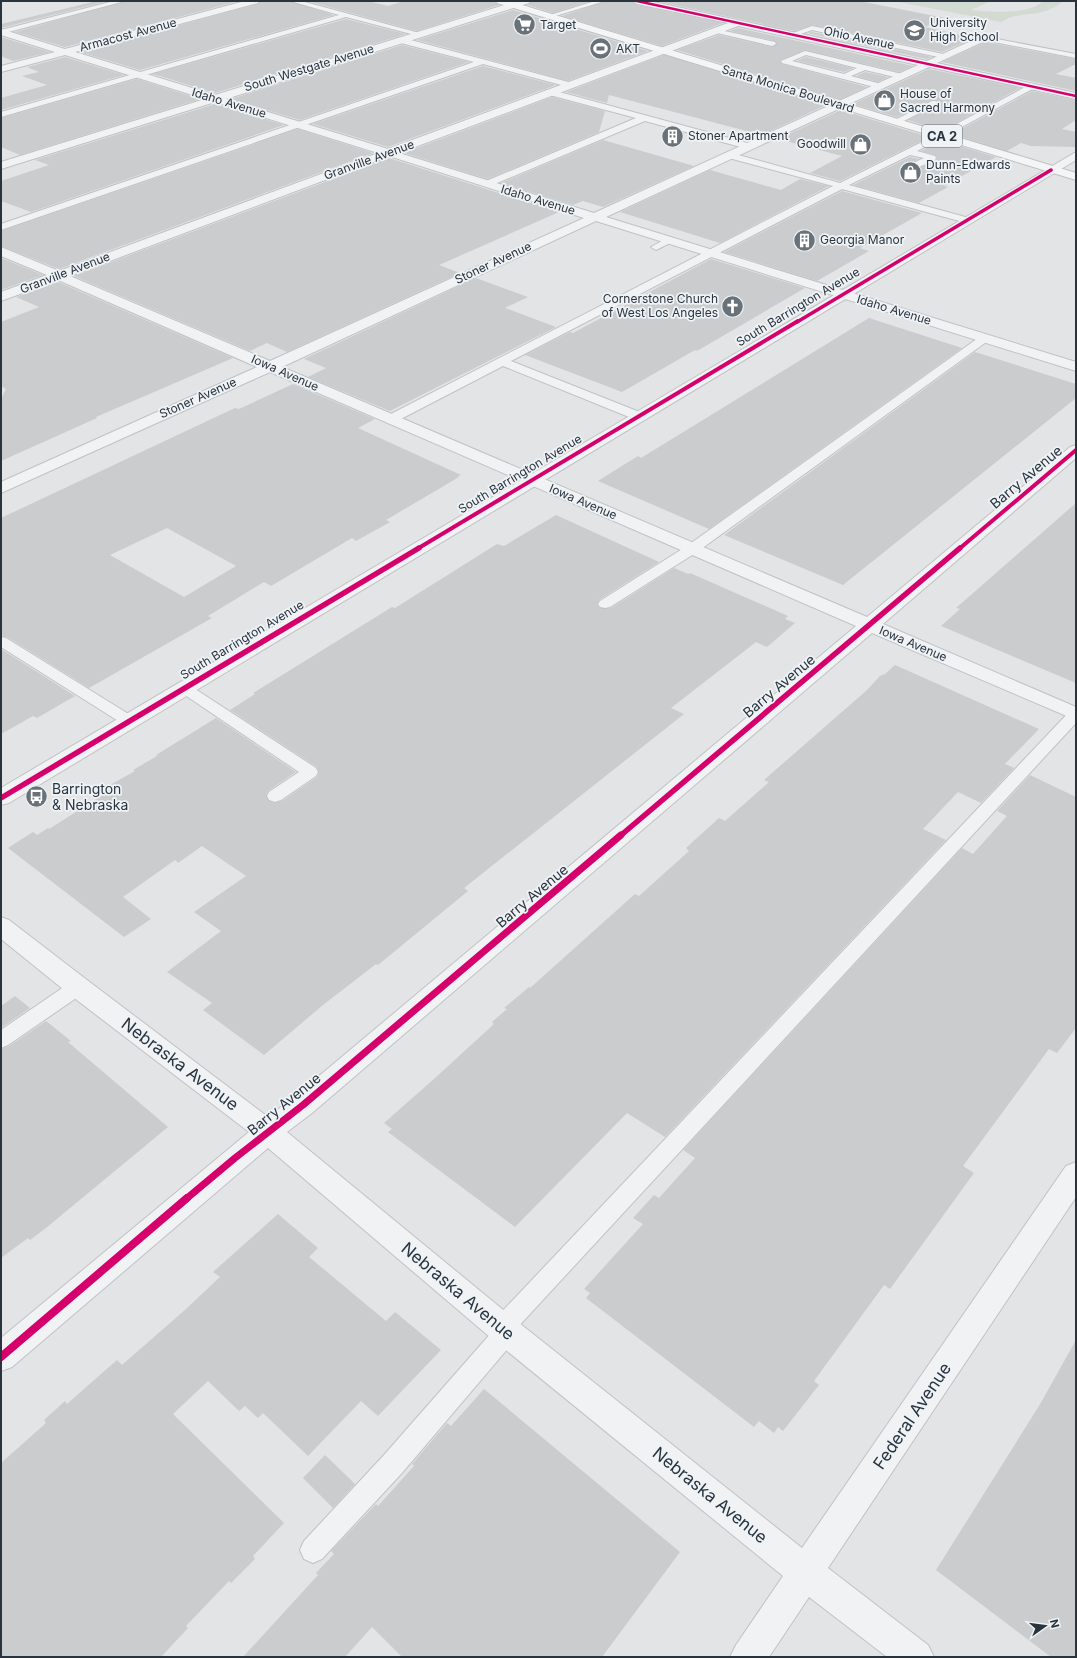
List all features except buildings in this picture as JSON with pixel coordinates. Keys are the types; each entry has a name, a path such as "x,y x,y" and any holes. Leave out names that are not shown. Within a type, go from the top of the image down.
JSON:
{"main road":[{"name":"Santa Monica Boulevard","path":"500,1 1076,177"}],"street":[{"name":"Armacost Avenue","path":"1,69 255,1"},
{"name":"South Westgate Avenue","path":"1,166 213,98 526,1"},
{"name":"Ohio Avenue","path":"637,1 1076,96"},
{"name":"Granville Avenue","path":"1,297 737,23"},
{"name":"Idaho Avenue","path":"1,32 1076,367"},
{"name":"Stoner Avenue","path":"1,488 269,367 984,38"},
{"name":"South Barrington Avenue","path":"1,798 1076,155"},
{"name":"Iowa Avenue","path":"1,251 1076,714"},
{"name":"Barry Avenue","path":"1,1357 234,1158 303,1105 1076,450"},
{"name":"Nebraska Avenue","path":"1,926 78,987 239,1108 504,1330 805,1572 916,1657"},
{"name":"Federal Avenue","path":"748,1657 1076,1174"}],"lane":[{"path":"1,32 122,1"},
{"path":"293,1 419,34"},
{"path":"550,16 602,1"},
{"path":"1,115 346,15"},
{"path":"792,35 812,28 943,56"},
{"path":"715,31 772,44"},
{"path":"984,38 1076,56"},
{"path":"400,40 569,85"},
{"path":"878,86 785,62 805,53 899,76"},
{"path":"1,227 482,62"},
{"path":"844,77 864,68"},
{"path":"391,419 840,186 941,136 1032,87"},
{"path":"549,92 748,146"},
{"path":"895,122 935,103"},
{"path":"488,184 644,118"},
{"path":"910,152 932,158 912,167"},
{"path":"728,155 966,220"},
{"path":"656,247 669,240"},
{"path":"605,604 692,549 985,338"},
{"path":"501,361 638,416"},
{"path":"1,641 129,721"},
{"path":"184,688 310,772 275,796"},
{"path":"313,1550 392,1464 504,1330 1076,714"},
{"path":"1,1040 78,987"}],"shaded area":[{"path":"894,1 991,1 971,10 998,12 1029,9 1043,1 1062,2 1046,11 1014,16 1001,22"}],"cycle path":[{"path":"637,1 1076,96"},
{"path":"1,798 1051,170"},
{"path":"1,1357 235,1158 303,1105 1076,450"}],"place":[{"name":"Target","path":"524,25"},
{"name":"University High School","path":"915,30"},
{"name":"AKT","path":"601,49"},
{"name":"House of Sacred Harmony","path":"884,101"},
{"name":"Stoner Apartment","path":"672,136"},
{"name":"Goodwill","path":"861,144"},
{"name":"Dunn-Edwards Paints","path":"910,172"},
{"name":"Georgia Manor","path":"804,240"},
{"name":"Cornerstone Church of West Los Angeles","path":"733,306"},
{"name":"Barrington & Nebraska","path":"36,797"}]}
